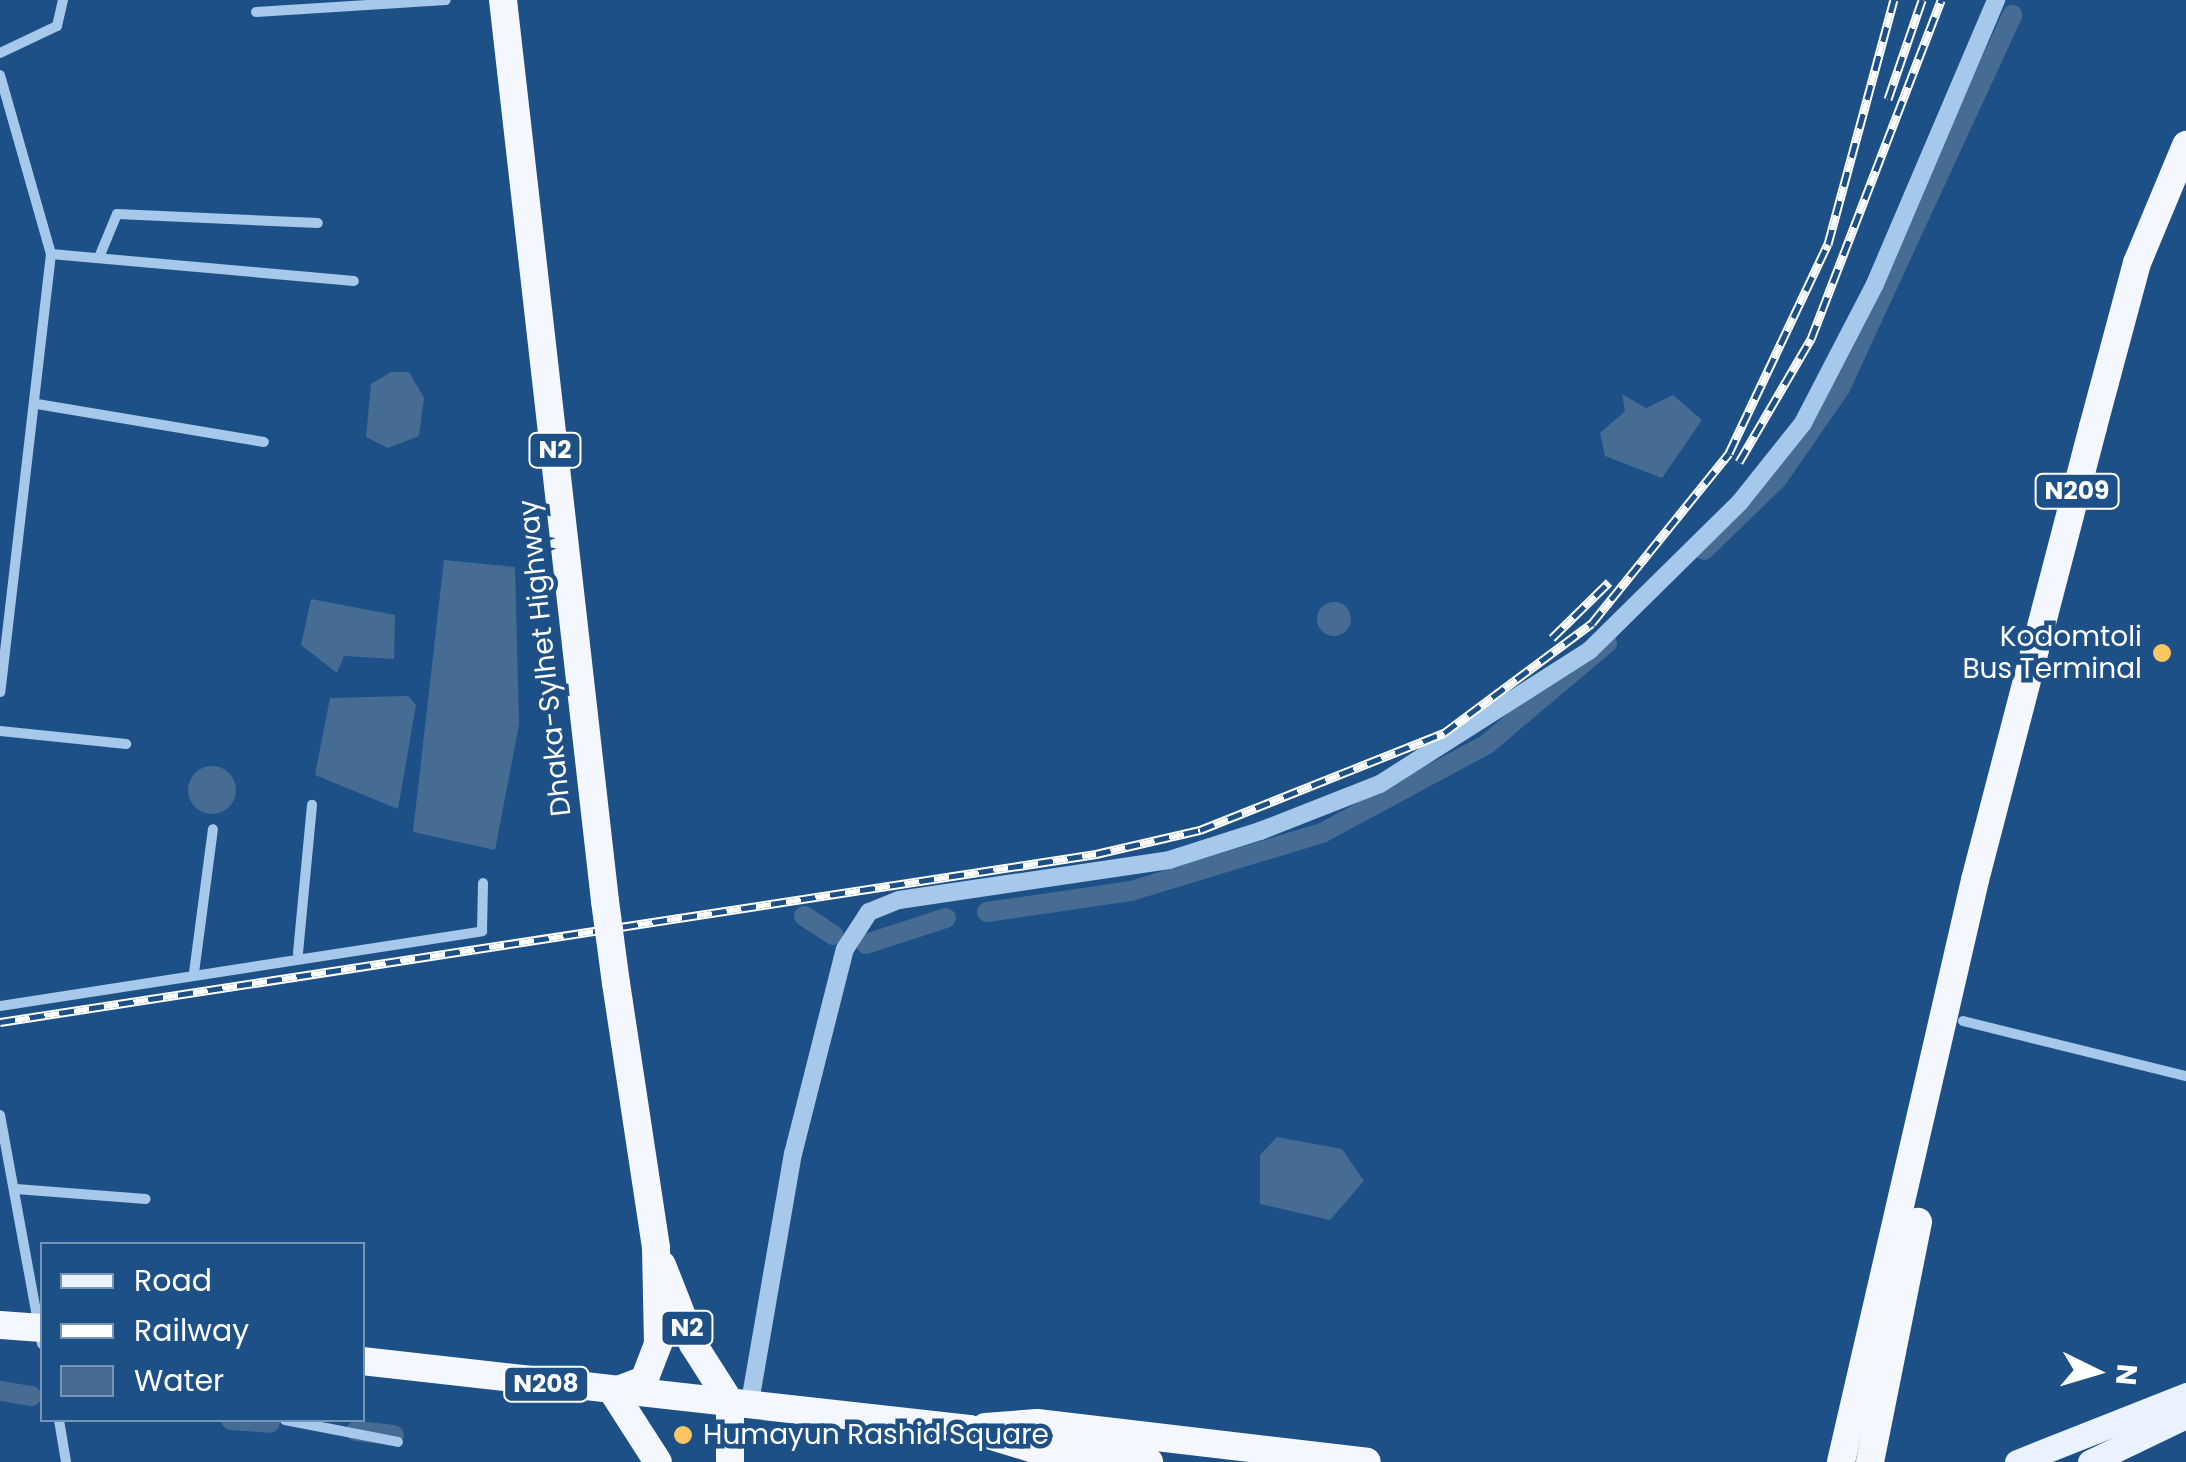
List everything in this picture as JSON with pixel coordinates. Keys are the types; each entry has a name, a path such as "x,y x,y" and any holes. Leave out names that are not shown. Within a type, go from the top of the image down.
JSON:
{"highway":[{"name":"Dhaka-Sylhet Highway","path":"502,0 606,901 656,1248 652,1366 613,1392"},
{"name":"N209","path":"1875,1453 1963,1021 1992,844 2137,263 2186,145"},
{"name":"N209","path":"1841,1462 1975,880 1992,844"},
{"name":"Dhaka-Sylhet Highway","path":"656,1248 693,1344 740,1402"},
{"path":"0,1325 40,1333"},
{"name":"N208","path":"365,1361 613,1392 740,1402"},
{"path":"613,1392 658,1462"},
{"path":"730,1462 740,1402 969,1429 1111,1460 1149,1462"},
{"path":"969,1429 1038,1423 1367,1462"}],"main road":[{"path":"2017,1462 2186,1395"},
{"path":"2090,1462 2186,1416"}],"street":[{"path":"0,53 57,26 63,0"},
{"path":"256,12 446,0"},
{"path":"740,1402 793,1154 845,949 870,912 898,900 1169,860 1260,832 1380,784 1590,650 1740,502 1803,423 1875,284 1996,0"},
{"path":"0,75 6,112 51,254 37,404 0,692"},
{"path":"100,256 117,214 318,224"},
{"path":"51,254 354,281"},
{"path":"37,404 264,442"},
{"path":"0,731 126,744"},
{"path":"298,953 312,805"},
{"path":"194,974 213,829"},
{"path":"0,1006 298,953 482,931 484,883"},
{"path":"1963,1021 2186,1076"},
{"path":"0,1116 40,1327"},
{"path":"16,1189 146,1199"},
{"path":"59,1422 66,1462"},
{"path":"295,1422 398,1442"}],"water":[{"path":"391,372 409,372 424,398 419,436 388,448 366,437 371,384"},
{"path":"1622,394 1646,408 1673,395 1702,420 1662,478 1605,456 1600,433 1625,411"},
{"path":"444,560 515,567 519,725 495,850 413,832"},
{"path":"311,599 395,615 394,659 344,656 337,673 301,645"},
{"path":"1334,602 1346,607 1351,619 1346,631 1334,636 1322,631 1317,619 1322,607"},
{"path":"408,696 416,705 398,809 315,775 330,698"},
{"path":"212,766 229,773 236,790 229,807 212,814 195,807 188,790 195,773"},
{"path":"1277,1137 1342,1149 1364,1181 1330,1220 1260,1204 1260,1155"}],"waterway":[{"path":"1704,550 1777,479 1840,388 2012,15"},
{"path":"987,912 1131,891 1322,833 1487,744 1607,643"},
{"path":"804,916 833,935"},
{"path":"866,944 946,918"},
{"path":"0,1391 32,1396"},
{"path":"257,1422 270,1423"},
{"path":"356,1431 394,1435"}],"railway":[{"path":"0,1022 1096,854 1200,830 1444,733 1592,623 1729,453 1828,244 1894,0"},
{"path":"1888,99 1922,0"},
{"path":"1739,462 1811,339 1941,0"},
{"path":"1552,638 1609,582"}],"place":[{"name":"Kodomtoli Bus Terminal","path":"2162,653"},
{"name":"Humayun Rashid Square","path":"683,1435"}]}
